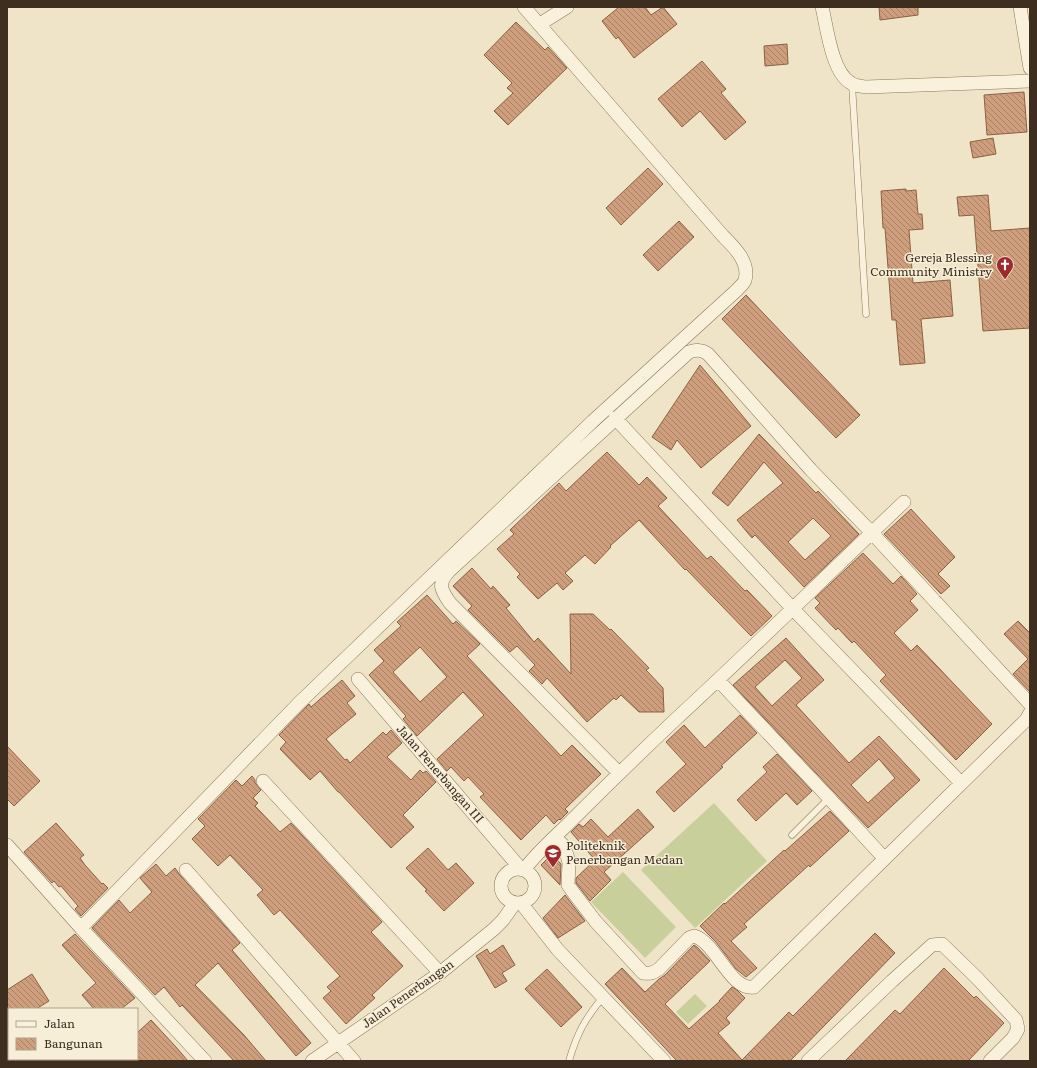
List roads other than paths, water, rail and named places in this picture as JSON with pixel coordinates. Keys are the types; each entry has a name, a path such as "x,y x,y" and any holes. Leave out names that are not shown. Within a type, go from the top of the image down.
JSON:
{"street":[{"path":"81,928 299,703 593,422 745,281 745,265 736,248 723,236 524,7"},
{"path":"540,24 567,7"},
{"path":"822,7 836,66 843,77 852,84 866,87 1030,81"},
{"path":"1020,7 1030,68"},
{"path":"619,773 450,603 441,586 443,578 449,571 688,352 697,350 704,351 714,360 811,470 872,533 1030,704"},
{"path":"615,418 792,608 961,784"},
{"path":"522,870 619,773 904,502"},
{"name":"Jalan Penerbangan III","path":"358,679 522,870"},
{"path":"718,680 884,858"},
{"path":"555,837 563,845 567,855 569,863 568,884 570,888 596,922 642,973 648,974 659,969 689,938 694,936 701,940 743,986 748,988 754,987 1026,720 1030,713"},
{"path":"263,781 440,973"},
{"path":"7,845 81,928 205,1061"},
{"path":"186,870 354,1061"},
{"path":"518,903 529,900 535,888 531,876 522,870 514,870 508,873 504,879 502,885 506,898 518,903 558,950 664,1061"},
{"name":"Jalan Penerbangan","path":"312,1061 440,973 494,929 518,903"},
{"path":"808,1061 892,981 932,945 937,943 942,944 1016,1020 1018,1029 1013,1038 990,1061"}],"lane":[{"path":"852,84 866,314"},
{"path":"792,835 829,798"},
{"path":"569,1061 575,1042 587,1017 603,997"}],"place":[{"name":"Gereja Blessing Community Ministry","path":"1005,280"},
{"name":"Politeknik Penerbangan Medan","path":"553,868"}]}
